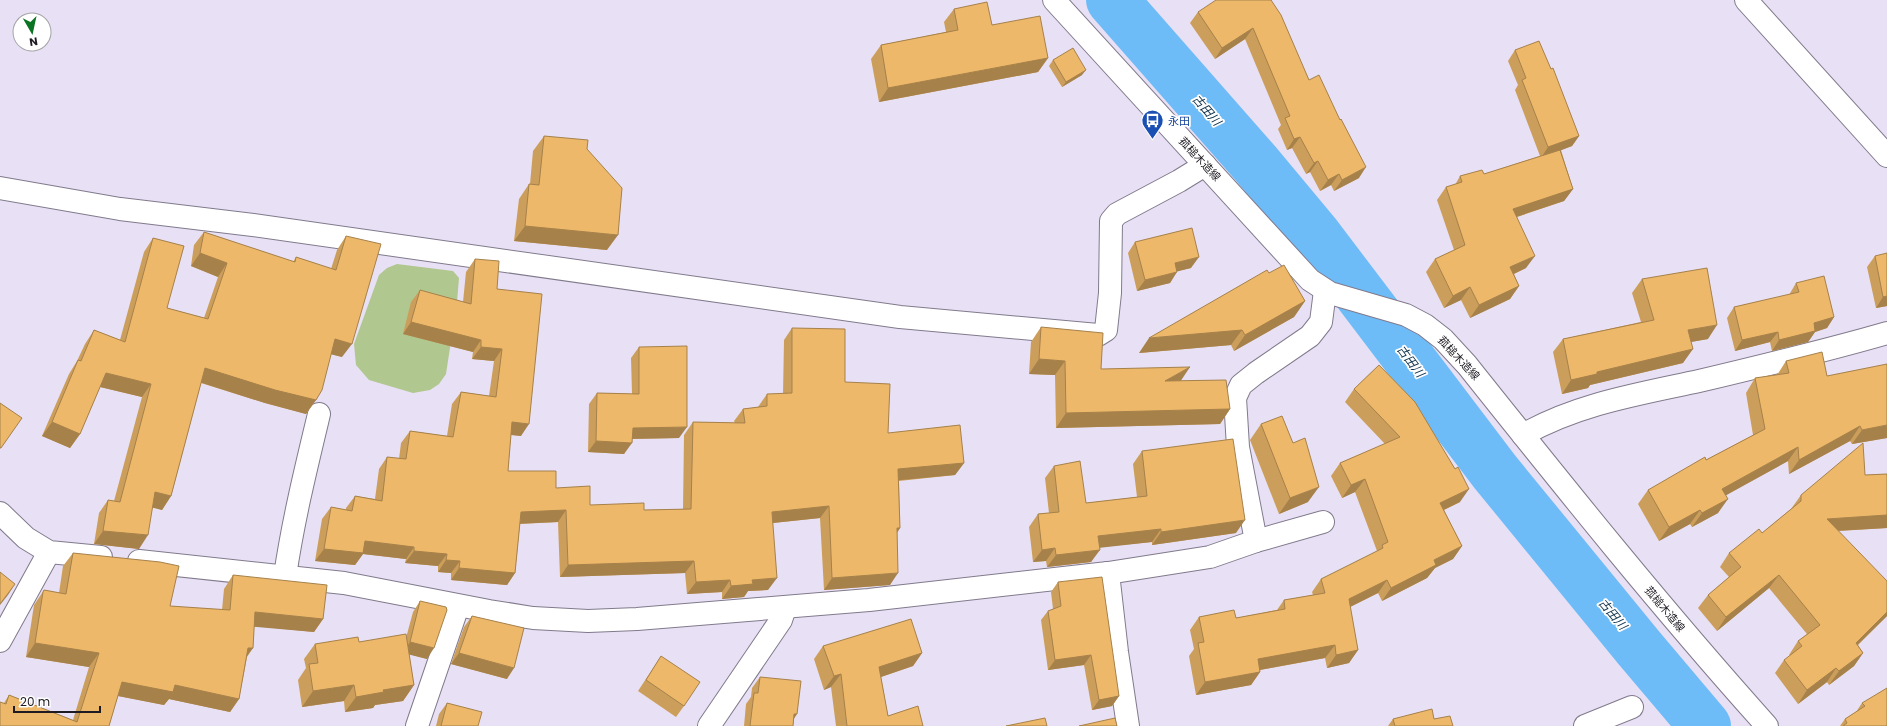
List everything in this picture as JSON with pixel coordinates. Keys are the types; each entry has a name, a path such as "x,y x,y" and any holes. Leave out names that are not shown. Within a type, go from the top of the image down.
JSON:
{"street":[{"name":"菰槌木造線","path":"1054,0 1310,280 1328,292 1406,315 1425,325 1443,339 1468,365 1523,435 1700,652 1766,726"},
{"path":"1746,0 1887,156"},
{"path":"0,188 120,209 253,225 900,317 1098,335 1106,330 1110,293 1112,221 1117,214 1179,181 1205,165"},
{"path":"1256,541 1238,447 1235,398 1241,385 1310,336 1321,322 1328,292"},
{"path":"1523,435 1546,422 1600,404 1816,352 1887,333"},
{"path":"285,576 289,542 302,480 320,414"},
{"path":"0,513 26,538 49,552 344,583 458,606 533,618 588,621 637,619 785,608 1108,573 1210,558 1256,541 1322,522"},
{"path":"0,641 49,552"},
{"path":"1108,573 1117,652 1128,726"},
{"path":"417,726 458,606"},
{"path":"709,726 781,620 785,608"},
{"path":"1585,726 1632,707"}],"green space":[{"path":"397,264 453,271 459,278 457,302 446,374 439,384 430,390 413,393 369,380 356,365 354,344 379,275 387,268"}],"building":[{"path":"1216,0 1271,0 1281,15 1309,80 1319,75 1340,120 1341,119 1366,167 1342,180 1339,174 1328,180 1318,161 1314,163 1300,137 1294,139 1285,118 1290,116 1253,28 1222,48 1198,12"},
{"path":"987,2 992,25 1040,16 1048,58 888,88 881,45 958,30 954,9"},
{"path":"1539,41 1551,69 1553,68 1579,136 1548,147 1522,80 1526,78 1515,50"},
{"path":"1073,48 1086,70 1066,82 1053,60"},
{"path":"544,136 588,140 587,149 622,188 618,235 525,226 529,184 539,185"},
{"path":"1560,150 1573,189 1513,209 1535,256 1510,267 1519,286 1479,305 1470,287 1453,296 1435,259 1465,245 1446,187 1462,182 1460,176 1482,170 1484,174"},
{"path":"1192,228 1199,257 1175,263 1177,272 1145,280 1135,242"},
{"path":"204,232 295,262 296,257 336,270 346,236 381,244 352,344 335,339 322,390 316,400 275,390 205,368 171,496 155,492 148,535 103,531 108,500 120,502 151,384 106,373 80,434 52,422 78,360 81,361 94,330 125,342 153,238 184,246 167,308 208,319 227,263 200,253"},
{"path":"1887,253 1887,296 1883,297 1875,256"},
{"path":"475,259 499,261 497,289 542,294 529,424 512,422 508,471 556,471 556,488 590,486 590,505 644,503 644,510 691,509 693,422 745,423 743,409 767,406 767,394 792,393 792,328 845,329 845,382 890,384 888,433 960,425 964,463 898,469 900,528 897,528 898,573 832,578 829,506 772,512 777,578 752,580 753,584 731,586 730,580 696,582 694,561 568,565 566,510 521,512 515,573 459,568 460,561 446,560 447,554 414,551 414,547 365,541 363,553 324,549 331,507 352,511 355,496 382,501 387,457 406,459 410,431 453,437 461,392 496,397 502,349 481,347 481,340 411,322 420,290 471,304"},
{"path":"1284,265 1305,301 1245,335 1242,330 1149,338 1267,270 1269,273"},
{"path":"1707,268 1717,325 1688,330 1693,349 1597,372 1597,374 1571,380 1563,339 1654,320 1642,279"},
{"path":"1824,276 1834,317 1814,323 1815,331 1779,340 1778,332 1742,340 1734,307 1799,292 1796,283"},
{"path":"1041,327 1103,333 1101,369 1190,367 1165,381 1226,380 1230,409 1066,413 1065,361 1039,359"},
{"path":"687,346 687,427 633,428 632,443 596,441 597,393 639,394 639,347"},
{"path":"1822,352 1827,376 1887,364 1887,425 1862,430 1860,426 1799,460 1798,447 1722,489 1728,499 1702,513 1700,510 1669,527 1648,490 1705,457 1706,460 1765,429 1755,378 1789,373 1786,361"},
{"path":"1379,365 1415,402 1455,469 1458,467 1469,489 1440,503 1462,546 1434,560 1436,565 1391,588 1387,580 1349,599 1358,650 1336,655 1335,645 1258,659 1260,672 1205,682 1198,643 1204,642 1199,617 1234,610 1236,618 1285,609 1284,600 1325,593 1321,579 1383,548 1382,545 1388,542 1365,479 1351,485 1340,463 1400,437 1354,389"},
{"path":"0,403 22,418 1,448 0,448"},
{"path":"1282,416 1293,443 1305,438 1319,487 1290,498 1261,424"},
{"path":"1233,439 1245,520 1161,532 1161,529 1098,536 1100,550 1056,555 1055,548 1042,550 1038,514 1059,512 1054,466 1080,461 1086,503 1147,496 1142,451"},
{"path":"1863,443 1865,475 1887,474 1887,515 1827,519 1887,581 1887,612 1856,643 1863,653 1839,671 1836,668 1807,690 1784,660 1802,646 1798,641 1820,625 1779,575 1726,617 1708,595 1741,567 1729,553 1759,529 1762,533 1801,501 1801,495"},
{"path":"73,553 160,562 179,566 170,606 230,610 233,575 327,585 323,619 255,612 253,648 248,648 239,699 175,685 173,692 122,682 109,726 0,726 0,702 6,704 9,695 77,722 99,653 35,643 43,592 44,590 66,594"},
{"path":"0,572 15,584 0,604"},
{"path":"1102,577 1119,696 1099,700 1091,655 1055,660 1048,611 1061,606 1058,582"},
{"path":"420,601 446,607 447,610 434,648 410,642"},
{"path":"472,616 524,628 514,668 459,653"},
{"path":"911,619 922,653 879,667 888,716 918,706 923,726 847,726 841,674 834,676 823,646"},
{"path":"406,634 414,685 383,690 384,692 356,697 354,685 313,691 309,664 318,663 315,644 358,637 359,642"},
{"path":"661,656 700,682 684,706 646,680"},
{"path":"760,677 801,681 797,714 794,714 793,726 750,726 754,693 758,693"},
{"path":"1887,688 1887,726 1844,726 1847,723 1845,719 1865,706 1862,703"},
{"path":"447,703 482,712 478,726 441,726"},
{"path":"1432,709 1434,719 1450,716 1453,726 1395,726 1393,719"},
{"path":"1045,718 1047,726 1006,726"},
{"path":"1115,718 1117,726 1079,726"}],"waterway":[{"name":"古田川","path":"1112,0 1256,164 1316,236 1495,472 1705,726"}],"place":[{"name":"永田","path":"1152,140"}]}
